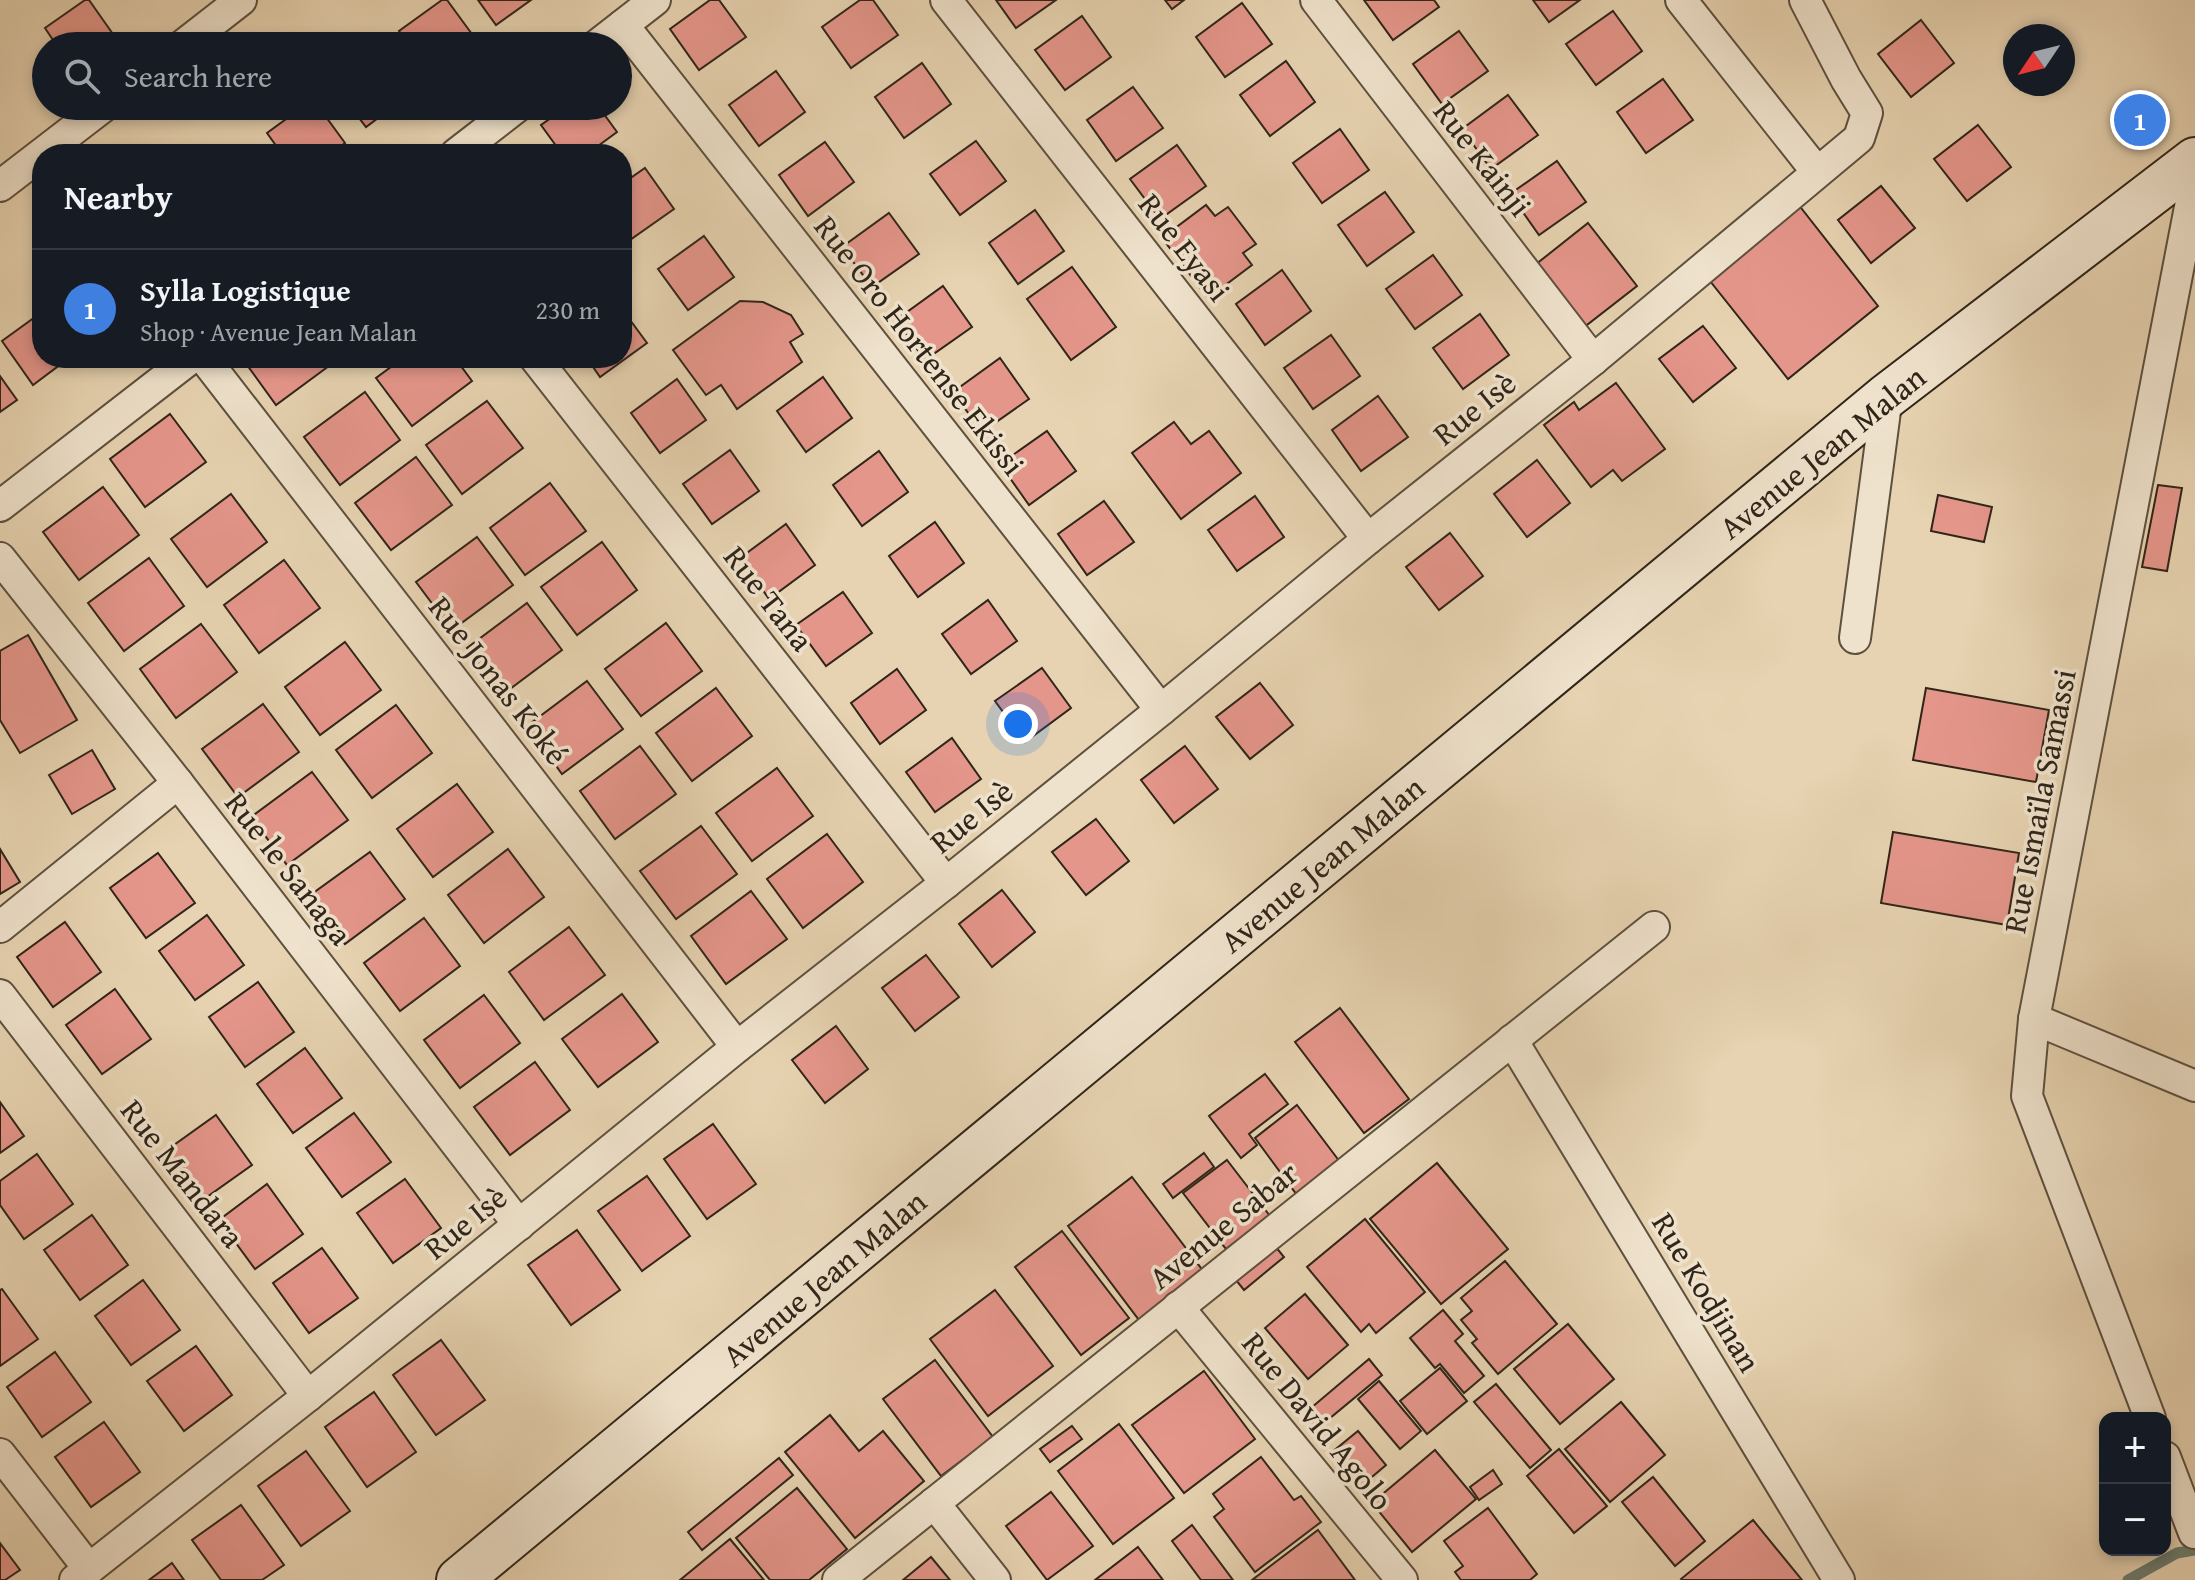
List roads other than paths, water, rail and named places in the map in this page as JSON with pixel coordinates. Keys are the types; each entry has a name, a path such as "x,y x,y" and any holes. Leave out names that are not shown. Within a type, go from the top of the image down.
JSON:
{"main road":[{"name":"Avenue Jean Malan","path":"459,1580 1887,396 2195,160"}],"street":[{"path":"200,32 241,0"},
{"path":"614,32 655,0"},
{"name":"Rue Eyasi","path":"946,0 1368,539"},
{"name":"Rue Kainji","path":"1316,0 1593,360"},
{"path":"1681,0 1817,172"},
{"name":"Rue Isè","path":"82,1574 1161,710 1368,539 1593,360 1859,138 1867,113 1805,0"},
{"name":"Rue Oro Hortense Ekissi","path":"623,25 628,32"},
{"name":"Rue Oro Hortense Ekissi","path":"632,36 1161,710"},
{"path":"55,144 86,120"},
{"path":"469,144 500,120"},
{"path":"0,186 32,161"},
{"name":"Rue Ismaïla Samassi","path":"2148,1412 2027,1096 2034,1019 2195,181"},
{"path":"0,506 178,368"},
{"name":"Rue Jonas Koké","path":"212,368 737,1047"},
{"name":"Rue Tana","path":"543,368 946,883"},
{"path":"1855,638 1887,396"},
{"name":"Rue le Sanaga","path":"0,558 519,1225"},
{"path":"0,927 178,783"},
{"name":"Avenue Sabar","path":"838,1580 1654,927"},
{"name":"Rue Mandara","path":"0,995 308,1396"},
{"path":"2034,1019 2195,1086"},
{"name":"Rue Kodjinan","path":"1512,1040 1839,1580"},
{"name":"Rue David Agolo","path":"1178,1307 1402,1580"},
{"path":"0,1454 82,1574"},
{"path":"2171,1473 2194,1533"},
{"path":"934,1503 995,1580"}],"waterway":[{"path":"2128,1580 2177,1553 2195,1550"}],"place":[{"name":"Sylla Logistique","path":"2140,120"}]}
